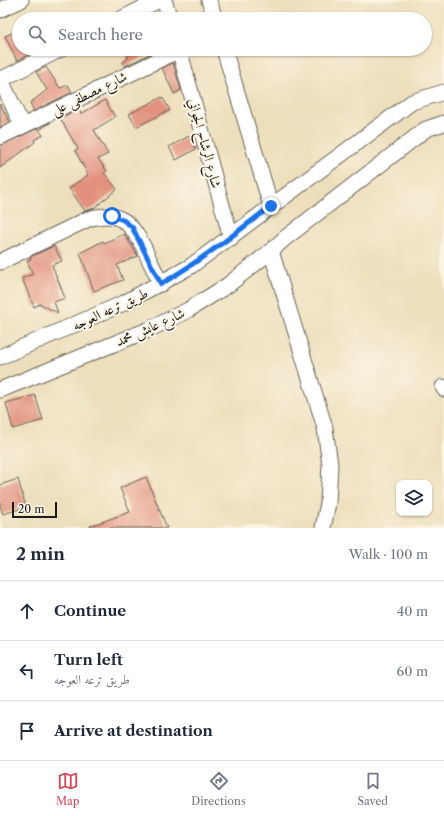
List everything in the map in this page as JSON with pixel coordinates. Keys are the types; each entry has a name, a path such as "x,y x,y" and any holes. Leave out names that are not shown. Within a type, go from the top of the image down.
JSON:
{"street":[{"path":"0,10 20,0"},
{"path":"135,12 159,0"},
{"path":"164,0 168,12"},
{"path":"209,0 213,12"},
{"path":"22,125 0,79 47,56"},
{"name":"شارع مصطفى على","path":"0,137 165,56"},
{"name":"شارع الرشاح الجواني","path":"181,56 230,238"},
{"path":"226,56 271,206"},
{"name":"طريق ترعه العوجه","path":"0,357 124,303 161,284 191,266 230,238 412,102 444,92"},
{"name":"شارع عايش محمد","path":"0,390 148,330 188,310 228,285 284,239 426,129 444,123"},
{"path":"0,262 88,219 100,215 112,216 123,220 132,227 161,284"},
{"path":"271,251 325,428 330,465 328,503 323,528"}],"building":[{"path":"12,33 12,51 5,36"},
{"path":"15,56 26,56 17,61"},
{"path":"127,56 146,56 125,66 122,63 128,58"},
{"path":"173,63 181,90 174,94 162,68"},
{"path":"46,67 60,88 68,85 72,92 34,111 30,103 47,90 36,72"},
{"path":"162,97 170,110 136,127 129,114"},
{"path":"105,100 115,117 94,130 108,154 98,159 107,171 104,173 117,189 94,208 85,211 69,188 88,175 75,150 78,149 60,118 79,109 81,114"},
{"path":"0,104 10,122 0,127"},
{"path":"51,122 39,130 43,135 34,140 35,142 0,168 0,146"},
{"path":"189,136 196,149 176,160 169,147"},
{"path":"124,234 138,256 117,265 123,280 94,291 80,253 103,241 104,243"},
{"path":"54,246 62,261 52,265 65,298 54,302 58,313 40,304 34,307 22,278 33,274 27,261 31,259 30,257"},
{"path":"35,395 43,420 13,429 6,403"},
{"path":"146,477 167,528 90,528 90,526 130,512 120,488"},
{"path":"18,479 26,507 3,514 0,506 0,485"}],"route":[{"path":"112,216 123,220 132,227 161,284 191,266 271,206"}]}
